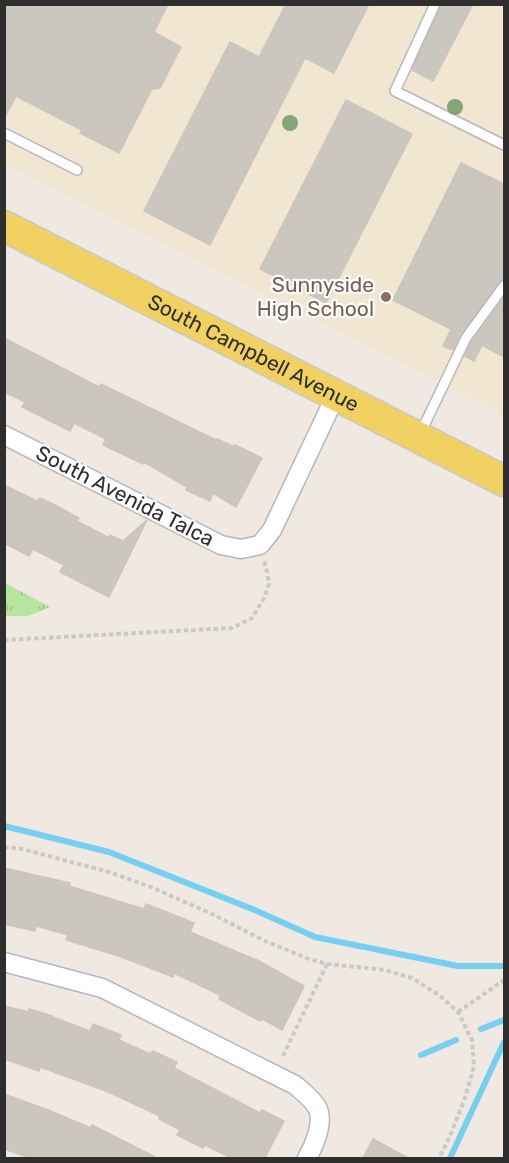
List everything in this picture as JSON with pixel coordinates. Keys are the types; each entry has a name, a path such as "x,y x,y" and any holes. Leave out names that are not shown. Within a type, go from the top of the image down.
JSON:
{"main road":[{"name":"South Campbell Avenue","path":"4,226 504,481"}],"street":[{"path":"260,545 272,530 336,395"},
{"name":"South Avenida Talca","path":"4,435 221,545 241,549 260,545"},
{"path":"4,962 102,988 295,1085 318,1108 327,1113 307,1158"}],"lane":[{"path":"435,4 395,91 504,145"},
{"path":"4,133 77,170"},
{"path":"418,437 466,338 504,286"}],"path":[{"path":"4,640 232,628 252,618 269,584 260,545"},
{"path":"4,847 22,849 109,872 202,909 309,959 327,964 386,970 412,978 439,995 458,1012 472,1040 474,1066 462,1108 439,1158"},
{"path":"283,1056 327,964"},
{"path":"458,1012 504,980"}],"shaded area":[{"name":"Sunnyside High School","path":"4,5 504,5 504,416 5,164"}],"green space":[{"path":"5,583 50,607 28,616 5,616"}],"building":[{"path":"4,4 168,4 154,32 181,47 160,88 152,89 119,153 80,133 82,130 16,96 4,119"},
{"path":"286,4 369,4 334,73 305,58 210,245 144,211 230,42 259,57"},
{"path":"442,4 473,4 433,81 412,70"},
{"path":"346,100 412,134 326,303 260,269"},
{"path":"461,163 504,184 504,279 499,282 461,334 453,350 443,346 451,329 393,300"},
{"path":"504,297 504,357 482,345 474,361 465,356 472,341"},
{"path":"4,338 99,387 101,384 216,440 235,447 235,445 262,458 236,507 213,493 210,501 186,490 187,487 144,462 143,464 103,445 106,439 74,423 70,431 22,407 25,402 4,392"},
{"path":"4,485 37,501 40,498 55,505 79,518 77,521 109,538 110,535 123,541 147,520 109,597 60,572 64,565 33,549 29,556 4,543"},
{"path":"4,868 70,883 69,886 144,909 146,904 169,913 194,923 190,932 259,961 304,986 282,1030 261,1018 260,1021 219,999 220,995 174,973 173,977 119,956 66,940 68,935 36,926 35,931 4,924"},
{"path":"4,1006 29,1012 29,1009 90,1031 93,1024 121,1035 119,1040 150,1054 153,1051 177,1062 174,1068 260,1113 262,1110 284,1121 265,1158 231,1158 205,1145 203,1148 177,1135 180,1130 159,1119 160,1116 106,1091 40,1067 39,1071 4,1059"},
{"path":"4,1094 91,1128 92,1125 157,1158 30,1158 4,1149"},
{"path":"373,1139 408,1158 363,1158"}],"waterway":[{"path":"4,826 109,852 257,911 315,937 458,966 504,966"},
{"path":"481,1029 504,1020"},
{"path":"421,1055 456,1040"},
{"path":"450,1158 504,1042"}],"place":[{"name":"Sunnyside High School","path":"386,297"}]}
